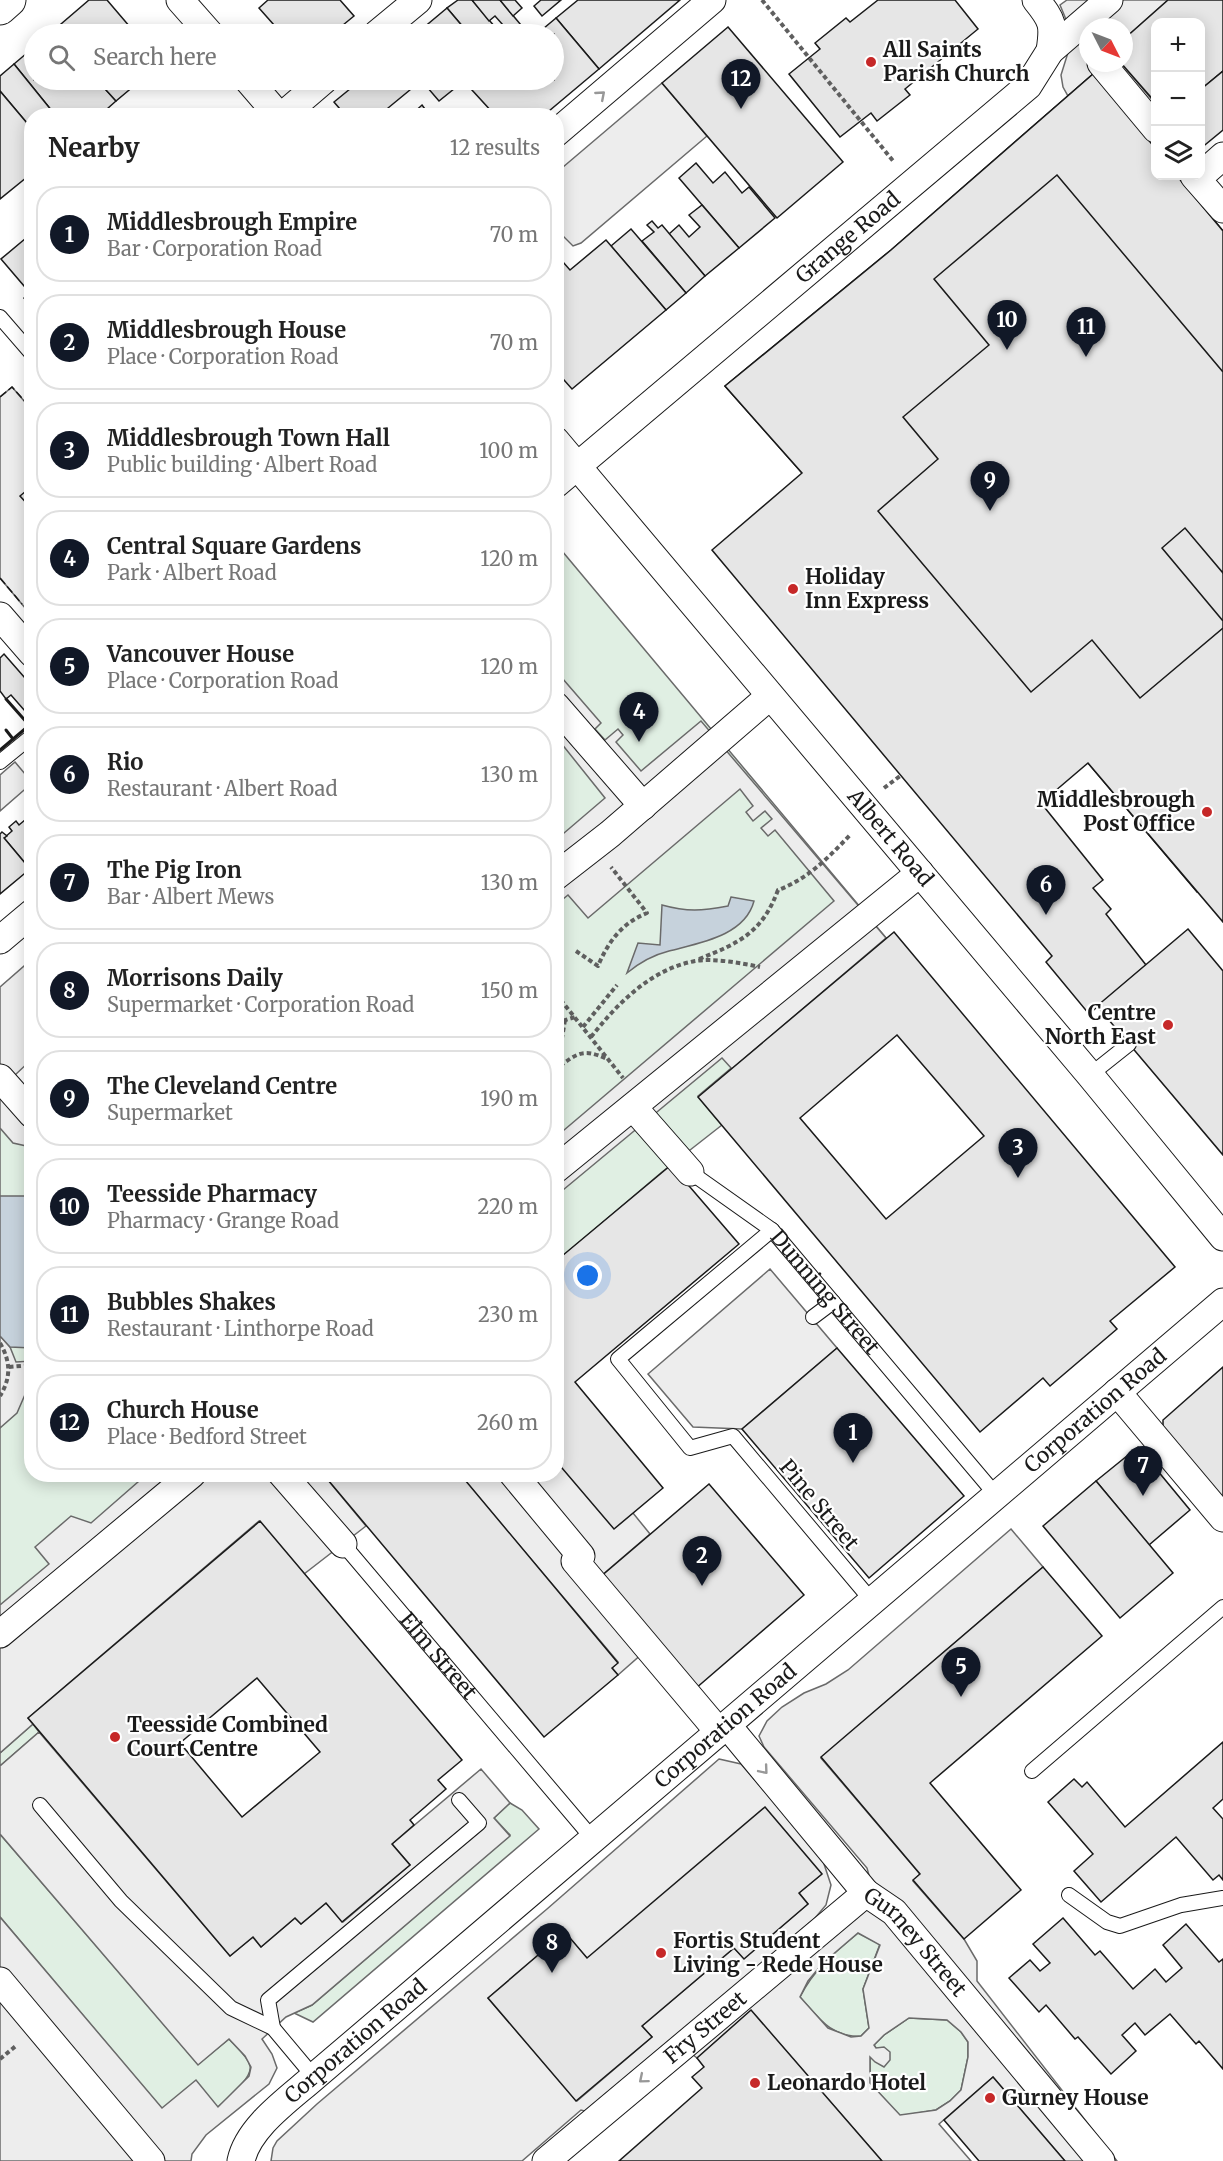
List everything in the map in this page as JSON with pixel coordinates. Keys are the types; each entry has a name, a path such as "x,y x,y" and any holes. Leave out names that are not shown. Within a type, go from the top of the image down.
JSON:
{"street":[{"path":"0,8 9,0"},
{"path":"180,0 201,24"},
{"path":"389,24 418,0"},
{"path":"564,126 712,0"},
{"path":"1036,0 1049,16 1053,32 1050,51 1079,56"},
{"name":"Grange Road","path":"564,477 1028,86 1050,51 1109,0"},
{"path":"1108,72 1153,126"},
{"path":"257,90 273,108"},
{"path":"290,108 312,90"},
{"path":"1205,170 1223,156"},
{"path":"1199,180 1223,209"},
{"name":"Albert Road","path":"564,451 1090,1075 1223,1237"},
{"path":"1,619 24,644"},
{"path":"564,870 643,806 770,696"},
{"path":"564,715 643,806"},
{"path":"564,1163 920,873"},
{"path":"0,940 24,920"},
{"path":"0,1078 24,1105"},
{"name":"Dunning Street","path":"633,1107 690,1172"},
{"name":"Corporation Road","path":"241,2161 246,2145 255,2130 314,2077 1223,1302"},
{"path":"1117,1392 1223,1518"},
{"path":"0,1634 182,1482"},
{"name":"Elm Street","path":"289,1482 343,1544"},
{"name":"Gurney Street","path":"520,1482 581,1556 574,1561 866,1893 894,1912 1101,2161"},
{"name":"Fry Street","path":"546,2161 866,1893"},
{"path":"0,1981 151,2161"}],"lane":[{"path":"0,317 24,345"},
{"path":"0,762 24,742"},
{"path":"1090,1075 1129,1044"},
{"name":"Dunning Street","path":"690,1172 772,1230 996,1495"},
{"path":"693,1428 682,1438 618,1359 772,1230"},
{"path":"813,1317 833,1302"},
{"name":"Pine Street","path":"682,1438 690,1448 733,1436 873,1601"},
{"name":"Elm Street","path":"343,1544 593,1839"},
{"path":"1032,1771 1223,1606"},
{"path":"273,2028 268,2000 478,1823 459,1800"},
{"path":"40,1805 121,1901 231,2008 273,2028 314,2077"},
{"path":"1069,1895 1107,1922 1120,1926 1181,1905 1223,1898"}],"path":[{"path":"762,0 912,184"},
{"path":"591,1037 609,1015 643,984 677,967 725,949 753,932 771,910 778,890 795,884 823,864 870,814"},
{"path":"576,951 598,966 606,947 629,921 647,913 594,846"},
{"path":"695,961 744,964 798,974"},
{"path":"583,1027 617,985"},
{"path":"564,1004 624,1079 633,1107"},
{"path":"564,1026 565,1020 575,1017"},
{"path":"564,1063 578,1053 591,1051 608,1059"},
{"path":"0,1343 6,1353 9,1367 8,1382 0,1396"},
{"path":"9,1367 24,1366"}],"green space":[{"path":"564,553 886,938 698,1096 722,1125 662,1172 564,1255"},
{"path":"0,1063 24,1092 24,1482 211,1482 0,1643"},
{"path":"33,1724 39,1732 0,1766 0,1753"},
{"path":"510,1803 522,1810 539,1829 313,2022 294,2013 312,2005 510,1835 494,1818"},
{"path":"0,1834 198,2064 229,2039 244,2055 249,2062 250,2071 238,2088 218,2107 162,2109 0,1917"},
{"path":"858,1933 880,1944 863,1989 869,2028 861,2036 851,2036 841,2034 826,2025 800,1997 818,1969"},
{"path":"909,2018 947,2020 961,2032 968,2042 968,2057 961,2090 950,2101 936,2110 900,2116 870,2083 870,2056 876,2048 874,2045 884,2035"}],"shaded area":[{"path":"1067,0 1168,0 1133,31 1133,18 1079,18 1079,72 1129,72 1151,98 1151,144 1093,74 1068,96 1063,87 1061,75 1071,43 1060,5"},
{"path":"662,83 707,136 581,243 573,246 564,237 564,166"},
{"path":"12,387 24,401 24,607 0,578 0,397"},
{"path":"564,680 601,723 595,729 605,740 618,729 623,735 616,742 641,771 701,721 886,938 732,1069 722,1058 564,1189 564,1130 834,901 775,830 768,836 761,828 772,819 765,811 753,821 746,812 753,806 740,789 588,918 568,895 564,898 564,833 605,798 564,747"},
{"path":"15,762 24,773 24,790 0,811 0,775"},
{"path":"731,897 754,901 749,913 731,930 707,941 657,955 627,973 638,943 660,945 662,905 687,910 710,909 728,906"},
{"path":"24,966 24,1067 15,1075 24,1087 24,1145 13,1143 0,1128 0,987"},
{"path":"0,1196 24,1196 24,1348 10,1347 0,1336"},
{"path":"770,1269 837,1348 742,1429 693,1427 648,1374"},
{"path":"0,1336 10,1347 16,1362 24,1362 24,1397 17,1413 0,1428"},
{"path":"564,1466 633,1513 650,1534 600,1577 644,1652 618,1675 612,1668 618,1662 466,1482 564,1482"},
{"path":"138,1482 330,1482 366,1526 304,1574 259,1521 28,1718 33,1724 0,1753 0,1605 49,1564 35,1547 71,1516 91,1523"},
{"path":"1011,1529 1043,1567 821,1758 920,1874 913,1881 964,1939 977,1961 977,1981 1117,2161 1065,2161 993,2077 939,2124 971,2161 882,2161 751,2011 697,2058 692,2054 872,1886 867,1868 764,1747 759,1736 767,1721 782,1707 848,1670","holes":["858,1933 880,1945 863,1989 869,2028 861,2036 851,2037 828,2028 800,1997 808,1981 823,1963","909,2018 947,2020 961,2032 968,2042 968,2057 961,2090 950,2101 936,2110 900,2115 870,2083 870,2057 884,2067 890,2060 890,2052 884,2047 876,2048 874,2045 884,2035"]},
{"path":"39,1732 230,1956 253,1937 261,1947 295,1918 301,1924 326,1903 343,1922 410,1865 392,1844 481,1769 510,1803 494,1818 510,1836 312,2005 286,2017 262,2039 272,2054 277,2068 269,2084 206,2135 192,2154 191,2161 0,2161 0,1917 162,2108 196,2080 218,2107 249,2076 251,2067 245,2056 229,2039 198,2065 0,1834 0,1766"},
{"path":"719,1759 741,1764 822,1858 831,1885 826,1905 815,1918 588,2112 581,2110 522,2161 271,2161 273,2148 277,2141 317,2104 547,1909","holes":["822,1874 799,1893 808,1904 744,1958 734,1948 642,2026 652,2037 577,2101 488,1998 565,1933 587,1958"]}],"building":[{"path":"89,0 107,0 127,24 61,24"},
{"path":"268,0 340,0 354,16 344,24 273,24 259,8"},
{"path":"458,0 472,0 492,24 461,24 447,8"},
{"path":"472,0 500,0 520,24 502,24 495,16 489,21"},
{"path":"500,0 515,0 522,8 513,16"},
{"path":"541,0 561,0 542,16 534,6"},
{"path":"578,0 680,0 599,69 564,27 564,24 556,18"},
{"name":"All Saints Parish Church","path":"878,0 955,0 978,29 905,89 910,95 877,121 871,113 840,137 789,74 820,49 815,43 846,18 850,22"},
{"path":"1168,0 1223,0 1223,71 1205,86 1205,18 1151,18 1151,97 1129,72 1133,72 1133,31"},
{"path":"447,8 461,24 428,24"},
{"path":"556,18 561,24 549,24"},
{"path":"564,27 599,69 553,108 488,108 472,90 564,90"},
{"path":"728,27 843,162 777,218 662,83"},
{"path":"24,56 24,76 14,64"},
{"path":"14,64 24,76 24,90 35,90 50,108 24,108 24,120 0,91 0,76"},
{"path":"1223,71 1223,130 1205,145 1205,126 1205,86"},
{"path":"1093,74 1151,143 1151,180 1180,180 1223,231 1223,871 1197,892 1088,763 841,436 802,473 725,386 891,250"},
{"path":"1093,74 1151,143 1151,180 1180,180 1223,231 1223,922 1088,763 1041,803 1103,880 1093,888 1111,909 1106,914 1146,965 1089,1014 1046,962 1052,956 712,550 802,473 725,386 891,250"},
{"path":"35,90 106,90 116,101 108,108 50,108"},
{"path":"106,90 129,90 116,101"},
{"path":"349,90 410,90 388,108 339,108 334,102"},
{"path":"430,90 453,90 439,101"},
{"path":"0,91 24,120 24,180 0,199"},
{"path":"696,163 713,183 725,172 742,193 749,187 775,218 739,248 679,178"},
{"path":"1057,175 1223,372 1223,573 1185,528 1162,548 1223,621 1223,628 1140,698 1092,640 1031,692 878,511 938,459 903,417 989,345 934,279"},
{"path":"702,205 739,248 705,276 669,234 679,225 689,237 700,227 689,215"},
{"path":"652,221 658,228 662,225 705,276 686,293 642,241 654,232 647,225"},
{"path":"631,229 686,293 666,310 611,246"},
{"path":"24,240 24,286 1,259"},
{"path":"606,240 666,310 572,389 564,380 564,263 570,270"},
{"path":"4,654 24,677 24,710 11,695 6,699 0,691 0,658"},
{"path":"16,821 19,825 24,821 24,862 4,838 12,831 9,827"},
{"path":"2,832 7,836 4,838 24,862 24,874 0,894 0,834"},
{"name":"Centre North East","path":"1188,929 1223,971 1223,1155 1097,1006"},
{"path":"894,932 1175,1267 1110,1321 1117,1329 1050,1386 1043,1378 980,1432 698,1097","holes":["897,1035 984,1136 886,1219 800,1118"]},
{"path":"671,1165 739,1244 575,1382 663,1488 614,1529 564,1470 564,1254"},
{"path":"837,1348 964,1496 869,1578 742,1429"},
{"path":"1223,1367 1223,1499 1163,1429 1163,1420"},
{"path":"1138,1447 1190,1510 1149,1545 1096,1481"},
{"path":"1096,1481 1173,1573 1120,1618 1043,1526"},
{"path":"330,1482 467,1482 618,1663 612,1668 618,1675 544,1737"},
{"path":"709,1484 804,1595 695,1689 599,1578"},
{"name":"Teesside Combined Court Centre","path":"260,1521 462,1760 438,1780 446,1789 410,1820 414,1825 392,1844 410,1865 342,1922 326,1903 301,1924 295,1918 261,1947 253,1937 230,1956 28,1718","holes":["257,1678 320,1752 242,1817 180,1743"]},
{"path":"1043,1567 1102,1636 930,1783 1021,1890 964,1939 913,1880 920,1874 821,1757"},
{"path":"1223,1742 1223,1799 1213,1808 1223,1819 1223,1880 1219,1875 1213,1880 1176,1837 1101,1902 1074,1871 1093,1854 1048,1802 1074,1779 1082,1787 1087,1782 1125,1827"},
{"name":"Fortis Student Living - Rede House","path":"765,1807 822,1874 799,1893 808,1904 744,1959 734,1948 642,2026 652,2037 576,2101 488,1998 565,1932 587,1958"},
{"path":"1063,1918 1095,1955 1100,1951 1133,1989 1155,1969 1166,1982 1182,1968 1163,1945 1186,1924 1219,1962 1223,1959 1223,2069 1199,2041 1196,2044 1170,2014 1145,2035 1135,2023 1122,2035 1136,2051 1111,2074 1078,2037 1075,2039 1046,2005 1039,2012 1009,1978 1030,1960 1040,1971 1050,1963 1033,1944"},
{"name":"Leonardo Hotel","path":"751,2010 882,2161 619,2161 702,2088 692,2077 704,2067 697,2058"},
{"name":"Gurney House","path":"993,2077 1065,2161 979,2161 944,2120"}],"fence":[{"path":"0,397 12,387 24,400"},
{"path":"0,578 22,604"}],"wall":[{"path":"6,699 24,719"},
{"path":"6,730 13,739"},
{"path":"0,750 24,730"}],"place":[{"name":"All Saints Parish Church","path":"871,62"},
{"name":"Church House","path":"741,109"},
{"name":"Teesside Pharmacy","path":"1007,350"},
{"name":"Bubbles Shakes","path":"1086,357"},
{"name":"The Cleveland Centre","path":"990,511"},
{"name":"Holiday Inn Express","path":"793,589"},
{"name":"Central Square Gardens","path":"639,742"},
{"name":"Middlesbrough Post Office","path":"1207,812"},
{"name":"Rio","path":"1046,915"},
{"name":"Centre North East","path":"1168,1025"},
{"name":"Middlesbrough Town Hall","path":"1018,1178"},
{"name":"Middlesbrough Empire","path":"853,1463"},
{"name":"The Pig Iron","path":"1143,1496"},
{"name":"Middlesbrough House","path":"702,1586"},
{"name":"Vancouver House","path":"961,1697"},
{"name":"Teesside Combined Court Centre","path":"115,1737"},
{"name":"Fortis Student Living - Rede House","path":"661,1953"},
{"name":"Morrisons Daily","path":"552,1973"},
{"name":"Leonardo Hotel","path":"755,2083"},
{"name":"Gurney House","path":"990,2098"}]}
